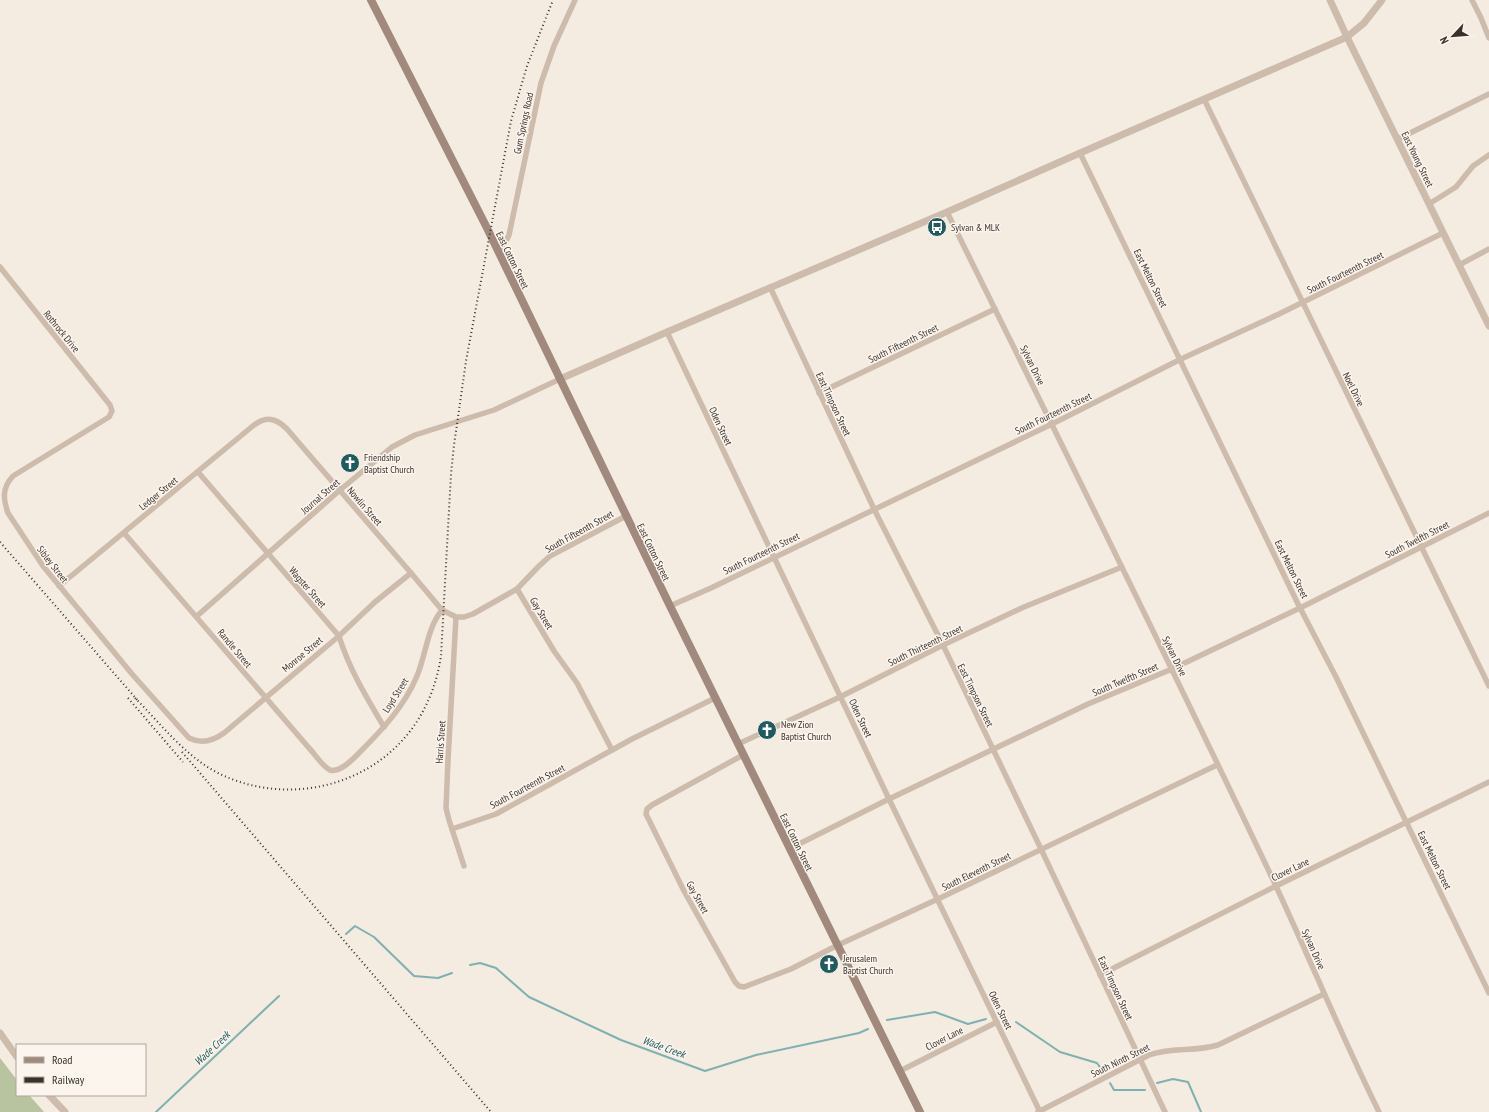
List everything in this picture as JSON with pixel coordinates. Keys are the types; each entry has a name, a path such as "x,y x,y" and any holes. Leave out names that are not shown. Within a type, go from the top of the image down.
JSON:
{"main road":[{"name":"East Cotton Street","path":"371,0 498,252 715,698 920,1112"}],"street":[{"name":"Gum Springs Road","path":"498,252 504,245 509,235 541,83 554,46 575,0"},
{"name":"East Young Street","path":"1330,0 1489,326"},
{"path":"560,379 1347,37 1364,23 1382,0"},
{"path":"1472,0 1489,38"},
{"path":"1398,139 1489,94"},
{"name":"Noel Drive","path":"1204,99 1489,686"},
{"name":"East Melton Street","path":"1080,152 1300,608 1336,676 1407,822 1489,994"},
{"path":"1429,204 1456,187 1473,166 1489,155"},
{"name":"Sylvan Drive","path":"947,212 1172,669 1276,886 1379,1112"},
{"name":"South Fourteenth Street","path":"670,606 711,588 1052,424 1181,359 1302,303 1443,233"},
{"path":"1459,265 1489,249"},
{"name":"Rothrock Drive","path":"0,267 110,405"},
{"name":"East Timpson Street","path":"770,287 874,509 943,646 1041,849 1165,1112"},
{"name":"South Fifteenth Street","path":"819,393 995,309"},
{"name":"Oden Street","path":"667,332 1039,1112"},
{"name":"Journal Street","path":"196,616 340,490 401,442 422,433 489,412 560,379"},
{"name":"Sibley Street","path":"110,405 112,411 109,417 18,473 8,483 4,492 4,503 12,521 35,556 59,586 182,732 189,738 201,742"},
{"name":"Ledger Street","path":"59,586 254,424 264,419 272,419"},
{"name":"Nowlin Street","path":"272,419 280,422 287,429 442,610"},
{"name":"Wagster Street","path":"198,472 338,636 351,668 384,727"},
{"name":"South Twelfth Street","path":"790,849 889,799 1088,704 1172,669 1300,608 1489,513"},
{"name":"South Fifteenth Street","path":"456,617 464,617 473,614 518,590 550,556 626,516"},
{"name":"Randle Street","path":"124,533 325,766 330,770 336,770"},
{"name":"South Thirteenth Street","path":"738,744 840,697 1033,603 1122,567"},
{"name":"Monroe Street","path":"201,742 220,736 338,636 375,602 411,573"},
{"name":"Gay Street","path":"518,590 554,651 577,683 612,750"},
{"path":"442,610 456,617"},
{"name":"Loyd Street","path":"336,770 347,764 397,712 408,694 419,670 434,621 442,610"},
{"name":"Harris Street","path":"456,617 446,808 464,866"},
{"name":"South Fourteenth Street","path":"452,829 496,814 612,750 715,698"},
{"name":"Gay Street","path":"740,986 734,982 684,891 648,822 646,812 652,805 743,755"},
{"name":"South Eleventh Street","path":"740,986 748,986 786,971 1217,765"},
{"name":"Clover Lane","path":"1100,975 1276,886 1489,782"},
{"name":"South Ninth Street","path":"1039,1112 1140,1059 1161,1051 1200,1049 1218,1045 1324,994"},
{"name":"Clover Lane","path":"900,1071 997,1022"},
{"path":"0,1033 16,1056"},
{"path":"50,1096 65,1112"}],"green space":[{"path":"0,1058 16,1079 16,1096 30,1096 44,1112 0,1112"}],"waterway":[{"name":"Wade Creek","path":"346,934 355,926 374,937 414,976 438,978 452,973"},
{"name":"Wade Creek","path":"470,965 480,963 496,968 529,997 621,1040 705,1071 756,1055 859,1033 868,1029"},
{"name":"Wade Creek","path":"156,1112 279,996"},
{"name":"Wade Creek","path":"887,1020 935,1012 968,1024 986,1019"},
{"name":"Wade Creek","path":"1016,1022 1060,1052 1097,1063 1102,1070"},
{"name":"Wade Creek","path":"1157,1083 1173,1079 1188,1082 1201,1112"},
{"name":"Wade Creek","path":"1110,1083 1114,1090 1145,1090"}],"railway":[{"path":"135,698 184,749 206,766 218,773 246,784 275,789 304,789 332,784 359,773 383,758 405,738 422,713 434,685 441,656 451,474 466,361 511,121 527,66 553,0"},
{"path":"0,542 139,702"},
{"path":"128,698 183,762"},
{"path":"182,752 491,1112"}],"place":[{"name":"Sylvan & MLK","path":"937,227"},
{"name":"Friendship Baptist Church","path":"350,463"},
{"name":"New Zion Baptist Church","path":"767,730"},
{"name":"Jerusalem Baptist Church","path":"829,964"}]}
